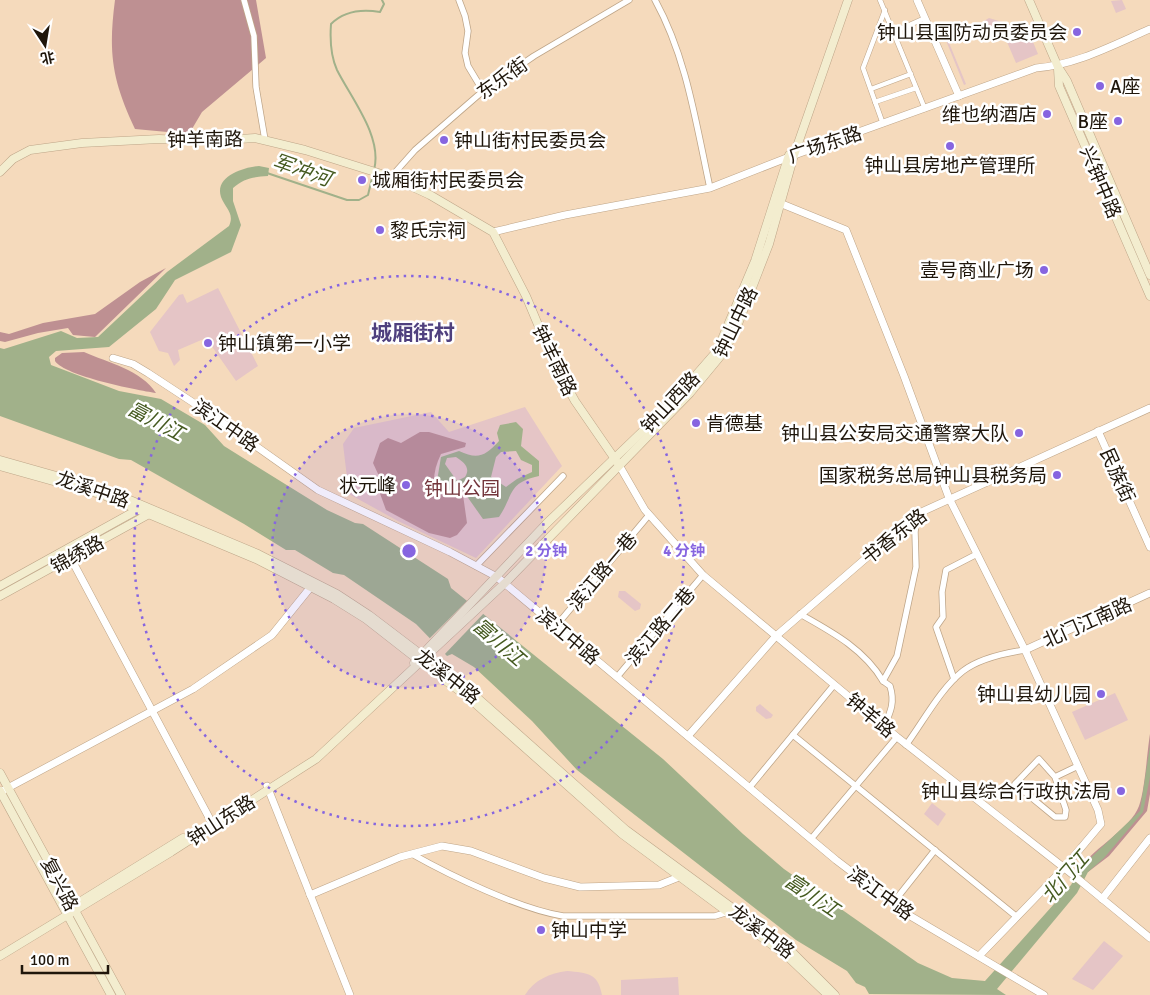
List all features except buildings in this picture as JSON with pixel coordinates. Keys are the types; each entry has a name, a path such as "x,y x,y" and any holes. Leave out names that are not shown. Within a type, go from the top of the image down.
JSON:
{"main road":[{"name":"钟山西路","path":"421,659 547,523 617,462 717,351 755,261 792,156 843,0"},
{"name":"钟山中路","path":"421,659 505,583 617,462 690,393 723,353 736,329 766,254 782,204 792,156 848,0"},
{"name":"兴钟中路","path":"1029,0 1058,67 1067,81 1150,275"},
{"name":"兴钟中路","path":"1058,67 1059,86 1150,296"},
{"name":"钟羊南路","path":"0,172 13,159 30,150 82,143 159,139 209,141 255,138 365,167 430,195 493,232 526,296 555,365 575,401 617,462"},
{"name":"龙溪中路","path":"0,460 106,490 140,509"},
{"name":"龙溪中路","path":"0,466 103,495 258,554 369,615 470,698 622,834 791,951 835,995"},
{"name":"锦绣路","path":"0,586 140,509"},
{"name":"锦绣路","path":"0,596 151,513"},
{"name":"钟山东路","path":"0,950 70,910 316,759 421,659"},
{"name":"复兴路","path":"0,773 111,995"},
{"name":"复兴路","path":"0,792 121,995"},
{"name":"龙溪中路","path":"683,876 788,956 828,995"},
{"name":"钟山东路","path":"0,956 70,910"}],"street":[{"path":"244,0 254,36 256,87 265,140"},
{"path":"458,0 465,16 468,31 466,52 468,66 483,91"},
{"name":"东乐街","path":"391,177 415,150 483,91 534,56 629,0"},
{"path":"656,0 670,27 683,63 710,188"},
{"path":"880,0 924,109"},
{"path":"917,0 959,96"},
{"path":"883,124 863,68 885,10"},
{"path":"894,32 926,18"},
{"name":"广场东路","path":"493,232 710,188 792,156 1036,68 1058,67 1150,30"},
{"path":"871,89 911,74"},
{"path":"875,102 916,88"},
{"path":"782,204 846,230 904,376 949,498 1025,650 1098,810 1102,824 1064,868 979,956"},
{"name":"滨江中路","path":"113,358 133,364 148,373 209,413 318,490 418,536 497,577 811,839 893,903 1044,995"},
{"name":"书香东路","path":"688,736 776,636 917,514 1150,408"},
{"name":"民族街","path":"1098,431 1150,547"},
{"name":"钟羊路","path":"617,462 649,515 703,575 906,745 1072,874 1084,886 1150,938"},
{"path":"476,566 564,476"},
{"path":"884,681 897,656 916,568 915,532 917,514"},
{"name":"滨江路一巷","path":"556,626 649,515"},
{"path":"66,550 212,823"},
{"path":"954,679 936,627 943,617 942,592 946,570 977,554"},
{"name":"滨江路二巷","path":"618,677 703,575"},
{"path":"0,792 193,689 272,635 313,584"},
{"name":"北门江南路","path":"1025,650 1150,594"},
{"path":"800,614 833,632 854,647 876,668 884,681 890,686 894,698 893,708 884,727"},
{"path":"906,745 954,679 965,670 1003,653 1025,650"},
{"path":"750,788 834,685"},
{"path":"793,735 1017,917"},
{"path":"811,839 897,737"},
{"path":"1039,759 1055,777 1066,810 1066,817 1061,819 1055,817 1015,784 1039,759"},
{"path":"1055,777 1078,766"},
{"path":"268,788 350,995"},
{"path":"1102,899 1150,838"},
{"path":"310,895 412,854 442,846 455,846 544,878 580,887 659,885 683,876"},
{"path":"893,903 935,850"},
{"path":"412,854 442,869 549,914 563,916 714,916 728,912"}],"green space":[{"path":"1122,0 1126,9 1116,13 1111,1"},
{"path":"989,18 1012,25 1026,25 1038,54 1016,63 1001,28 978,36 974,27"},
{"path":"945,38 947,38 966,84 964,85"},
{"path":"218,288 258,366 236,381 206,338 178,350 180,360 174,366 168,353 159,351 150,332 179,295 183,294 187,303"},
{"name":"钟山公园","path":"525,407 562,466 476,558 398,521 349,494 343,444 354,428 431,412 449,432"},
{"path":"619,591 625,591 641,604 640,609 635,611 618,597"},
{"path":"1115,693 1128,720 1085,740 1072,712"},
{"path":"760,704 773,715 771,718 766,719 756,711 756,707"},
{"path":"932,803 946,814 938,826 924,814"},
{"path":"1104,941 1123,956 1093,990 1072,979"},
{"path":"567,971 581,972 595,978 602,995 525,995 533,985 543,978"},
{"path":"678,977 679,995 621,995 621,980"}],"shaded area":[{"path":"115,0 256,0 266,58 202,112 189,134 135,129 121,96 114,66 112,36"},
{"path":"166,268 95,337 73,335 68,328 38,333 5,342 0,341 0,332 9,334 43,323 95,314 140,282"},
{"path":"84,352 142,378 156,393 118,386 86,377 61,367 55,361 55,358 62,353"},
{"path":"420,432 429,432 466,443 465,447 441,454 434,475 436,496 459,490 463,495 467,523 457,535 450,538 429,533 386,510 378,488 379,476 373,463 380,443 388,438 401,443"},
{"path":"1150,734 1150,794 1147,811 1109,856 1088,872 1081,867 1121,830 1135,814 1139,806"}],"water":[{"name":"富川江","path":"259,166 269,168 268,176 249,179 233,188 233,201 241,225 231,252 175,280 156,309 109,347 56,351 49,357 51,365 119,391 161,399 205,425 224,446 327,510 355,523 363,524 448,579 451,588 663,759 743,834 784,869 918,963 952,978 985,981 1071,885 1081,867 1140,811 1150,746 1150,777 1143,812 1104,858 1088,872 1077,893 997,989 1006,995 869,994 865,987 856,983 847,971 796,940 577,770 532,721 474,667 452,654 447,656 416,624 344,575 333,573 295,550 286,550 131,460 119,459 0,416 0,348 4,349 61,331 77,338 98,337 167,272 229,226 231,218 221,197 222,183 232,174 246,168"},
{"path":"516,422 523,429 521,446 539,461 539,476 521,482 516,486 499,517 483,519 459,485 439,495 436,487 441,457 459,451 476,456 485,453 499,441 497,433 500,425","holes":["516,451 521,460 532,465 532,472 506,487 491,477 496,457 501,452","456,457 467,468 465,477 457,481 445,464 447,458"]}],"pier":[{"path":"469,599 485,612 443,656 428,640"}],"waterway":[{"name":"军冲河","path":"374,170 376,157 370,131 333,59 331,24 342,16 354,12 380,12 384,4 382,0"},
{"name":"军冲河","path":"267,173 347,200 359,200 368,195 373,174"}],"place":[{"name":"钟山县国防动员委员会","path":"1077,32"},
{"name":"A座","path":"1100,86"},
{"name":"维也纳酒店","path":"1047,114"},
{"name":"B座","path":"1118,121"},
{"name":"钟山街村民委员会","path":"444,140"},
{"name":"钟山县房地产管理所","path":"950,146"},
{"name":"城厢街村民委员会","path":"362,180"},
{"name":"黎氏宗祠","path":"380,230"},
{"name":"壹号商业广场","path":"1044,270"},
{"name":"钟山镇第一小学","path":"208,343"},
{"name":"肯德基","path":"696,423"},
{"name":"钟山县公安局交通警察大队","path":"1019,433"},
{"name":"国家税务总局钟山县税务局","path":"1057,475"},
{"name":"状元峰","path":"406,485"},
{"name":"钟山县幼儿园","path":"1101,694"},
{"name":"钟山县综合行政执法局","path":"1121,791"},
{"name":"钟山中学","path":"541,930"}],"district":[{"name":"城厢街村","path":"413,333"}],"water label":[{"name":"北门江","path":"1065,877"}]}
